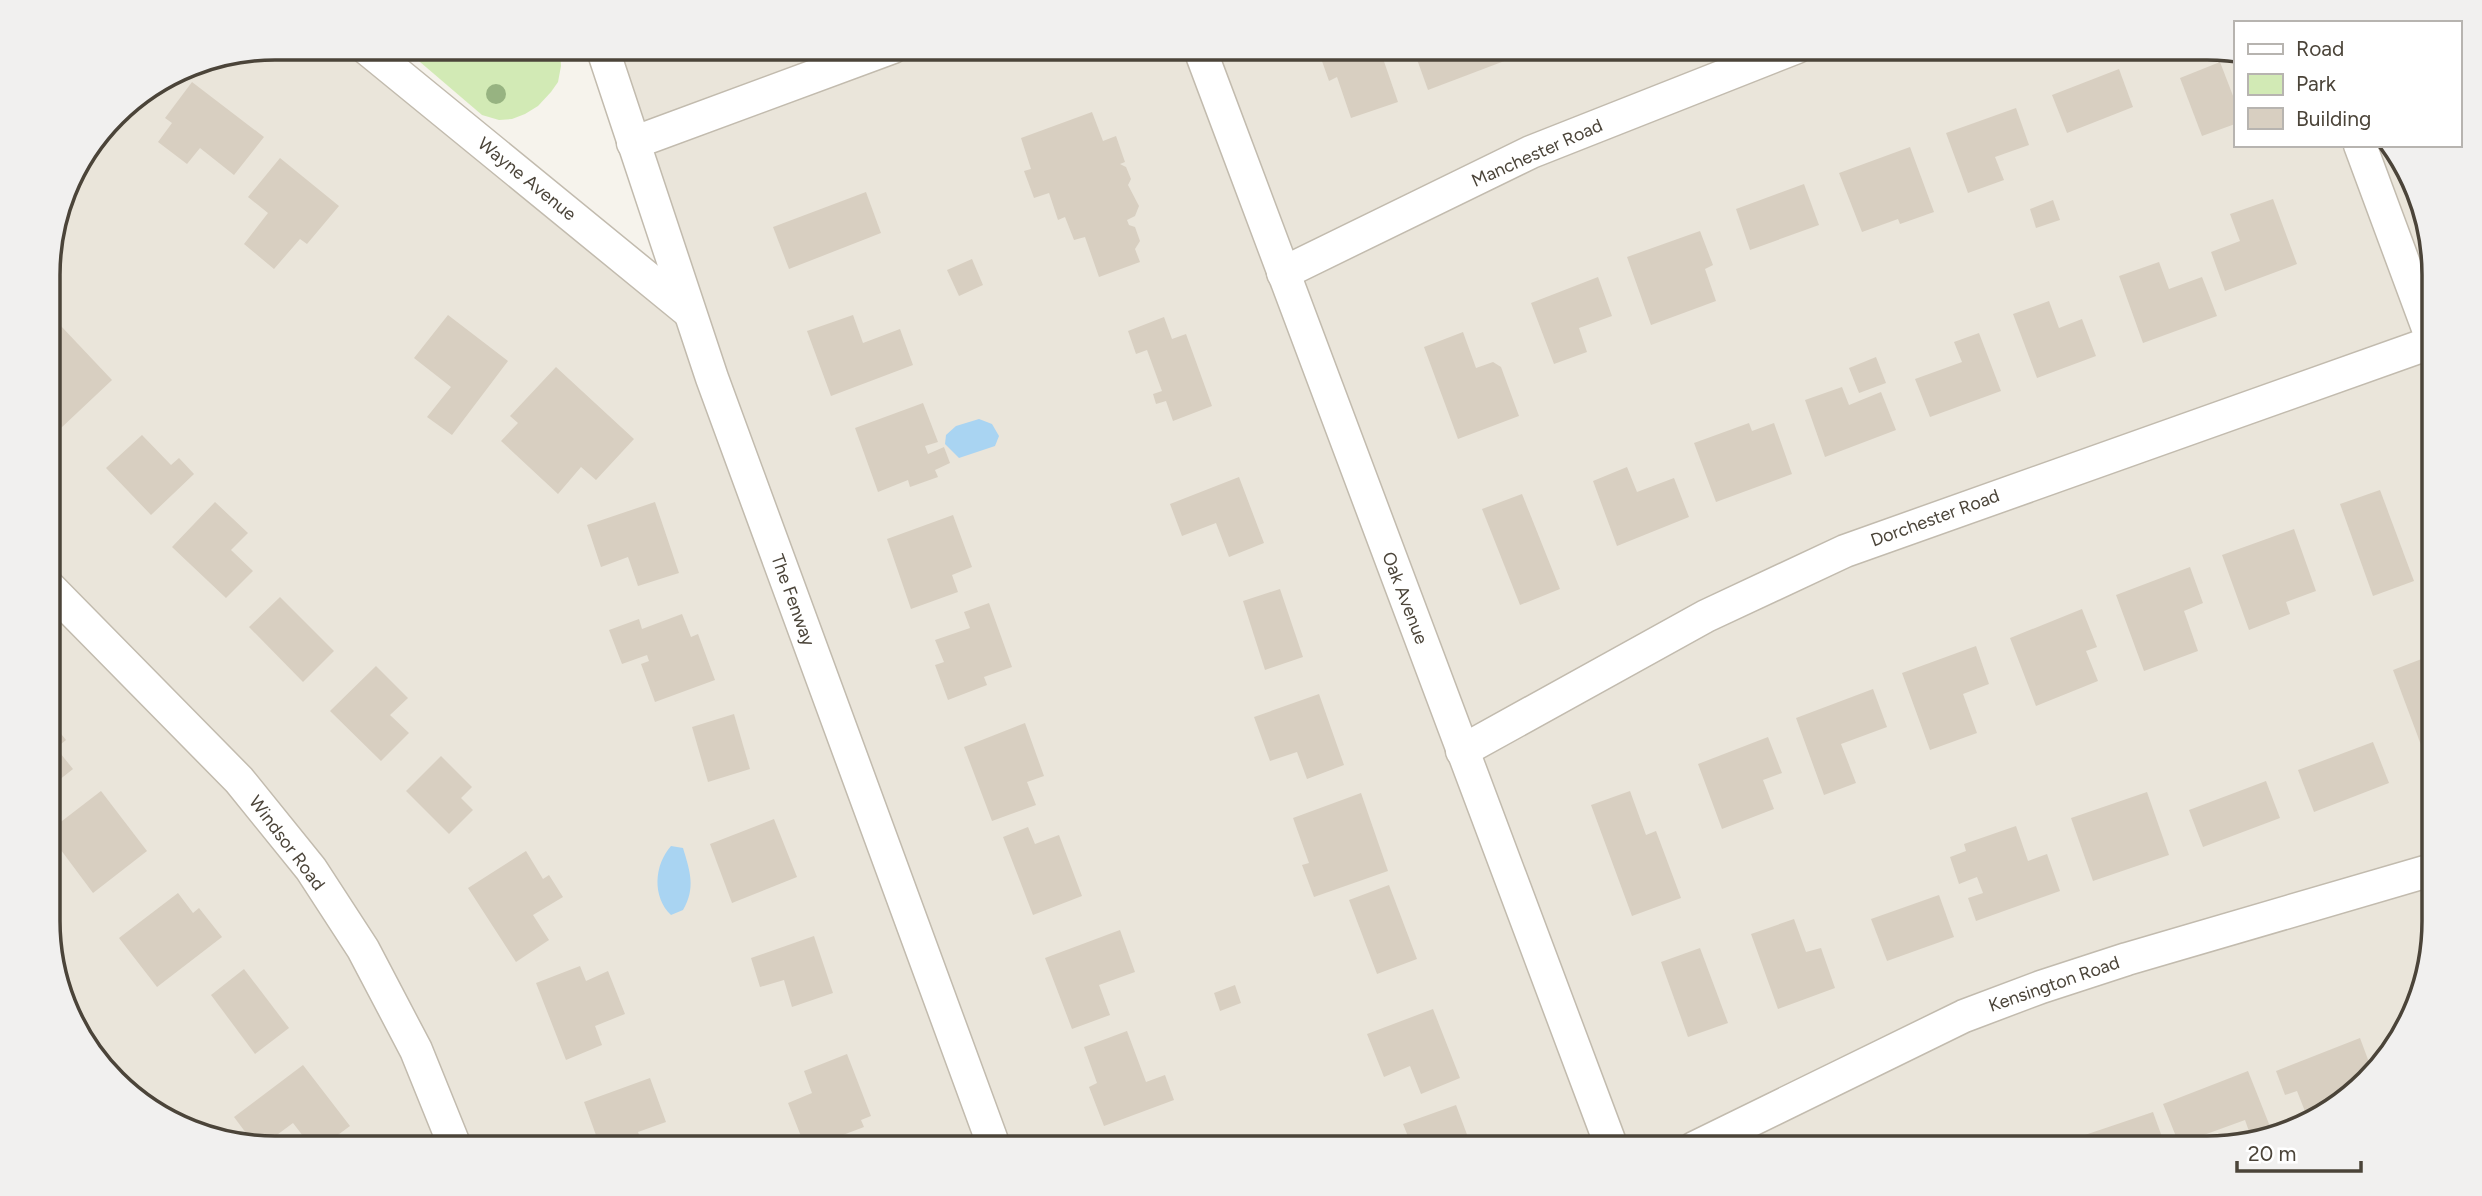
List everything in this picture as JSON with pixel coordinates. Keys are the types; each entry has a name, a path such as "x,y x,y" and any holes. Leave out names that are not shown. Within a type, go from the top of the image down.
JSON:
{"street":[{"name":"Wayne Avenue","path":"381,60 688,311"},
{"name":"The Fenway","path":"606,60 688,311 990,1136"},
{"path":"634,143 858,60"},
{"name":"Oak Avenue","path":"1204,60 1607,1136"},
{"name":"Manchester Road","path":"1283,273 1531,152 1764,60"},
{"path":"2361,147 2422,312"},
{"name":"Dorchester Road","path":"1462,751 1706,616 1845,551 2422,346"},
{"name":"Windsor Road","path":"60,598 239,780 311,869 363,949 416,1050 451,1136"},
{"name":"Kensington Road","path":"1719,1136 1964,1016 2040,986 2422,873"}],"shaded area":[{"path":"381,60 687,310 606,60 2234,62 2234,147 2380,147 2406,192 2421,247 2422,921 2421,949 2406,1004 2394,1029 2378,1052 2338,1092 2315,1108 2290,1120 2263,1129 2221,1136 275,1136 247,1135 219,1129 167,1108 123,1073 88,1029 76,1004 61,949 60,261 67,219 88,167 104,144 133,113 167,88 192,76 247,61"}],"green space":[{"path":"418,60 561,60 558,82 538,106 512,119 499,120 482,115"}],"water":[{"path":"979,419 992,424 999,436 995,446 959,458 945,444 946,435 956,426"},
{"path":"671,846 683,848 691,887 683,910 671,915 661,899 658,881 661,862"}],"building":[{"path":"1322,60 1383,60 1398,102 1351,118 1337,77 1329,81"},
{"path":"1417,60 1507,60 1428,90"},
{"path":"2220,62 2234,98 2234,124 2202,136 2180,78"},
{"path":"2119,69 2133,107 2067,133 2052,95"},
{"path":"192,82 264,137 234,175 200,148 187,164 158,142 172,123 165,118"},
{"path":"2016,108 2029,145 1995,157 2004,180 1968,193 1946,133"},
{"path":"1092,112 1103,141 1116,136 1125,162 1120,164 1126,167 1131,179 1128,185 1139,206 1135,216 1127,220 1129,225 1135,227 1140,241 1135,249 1140,262 1099,277 1085,237 1074,240 1065,217 1058,220 1049,193 1034,198 1024,171 1031,169 1021,138"},
{"path":"1910,147 1934,212 1900,224 1898,219 1862,232 1839,173"},
{"path":"280,158 339,206 307,244 300,239 274,269 244,244 268,213 248,197"},
{"path":"1804,184 1819,225 1750,250 1736,209"},
{"path":"866,192 881,233 789,269 773,227"},
{"path":"2273,199 2297,264 2225,291 2211,252 2240,241 2230,214"},
{"path":"2053,200 2060,220 2036,228 2030,209"},
{"path":"1700,231 1713,265 1705,269 1716,301 1651,325 1627,257"},
{"path":"972,259 983,285 959,296 947,270"},
{"path":"2159,262 2169,289 2202,277 2217,316 2143,343 2119,276"},
{"path":"1598,277 1612,316 1579,328 1587,352 1554,364 1531,303"},
{"path":"2049,301 2059,328 2082,319 2096,356 2037,378 2013,314"},
{"path":"448,315 508,361 452,435 427,417 451,387 414,358"},
{"path":"853,315 863,343 900,329 913,365 831,396 807,331"},
{"path":"1164,317 1172,339 1186,334 1212,406 1173,421 1166,401 1156,404 1153,394 1162,391 1147,350 1136,354 1128,331"},
{"path":"60,325 112,380 60,427"},
{"path":"1463,332 1476,368 1493,362 1501,367 1519,416 1458,439 1424,347"},
{"path":"1979,333 2001,391 1930,417 1915,379 1962,362 1954,342"},
{"path":"1876,357 1886,383 1859,393 1849,368"},
{"path":"556,367 634,439 596,480 581,467 558,494 501,441 518,423 510,416"},
{"path":"1842,387 1849,405 1881,392 1896,430 1825,457 1805,400"},
{"path":"923,403 938,442 925,446 928,454 944,447 950,463 935,470 938,477 910,487 908,480 878,492 855,428"},
{"path":"1749,423 1752,431 1774,423 1792,474 1716,502 1694,443"},
{"path":"142,435 171,465 179,458 194,474 151,515 106,468"},
{"path":"1627,467 1637,492 1674,478 1689,517 1617,546 1593,481"},
{"path":"1239,477 1264,543 1229,557 1216,523 1182,536 1170,504"},
{"path":"2380,490 2414,581 2373,596 2340,504"},
{"path":"1522,494 1560,589 1520,605 1482,509"},
{"path":"215,502 248,533 231,550 253,571 226,598 172,547"},
{"path":"655,502 679,573 638,586 628,557 601,567 587,525"},
{"path":"953,515 972,567 952,575 958,592 911,609 887,539"},
{"path":"2294,529 2316,591 2286,602 2290,614 2249,630 2222,555"},
{"path":"2190,567 2203,603 2184,611 2198,651 2144,671 2116,595"},
{"path":"1280,589 1303,657 1265,670 1243,601"},
{"path":"280,597 334,651 303,682 249,627"},
{"path":"989,603 1012,667 984,677 987,685 948,700 935,665 944,662 935,640 970,628 964,612"},
{"path":"2082,609 2097,647 2086,651 2098,681 2036,706 2010,638"},
{"path":"682,614 691,637 698,634 715,680 655,702 641,664 649,661 647,655 622,664 609,630 639,619 642,629"},
{"path":"1976,646 1989,684 1963,694 1977,733 1930,750 1902,673"},
{"path":"2422,659 2422,748 2393,670"},
{"path":"376,666 408,698 390,715 409,733 381,761 330,711"},
{"path":"1873,689 1887,727 1841,744 1856,783 1824,795 1796,718"},
{"path":"1319,694 1344,765 1307,779 1297,752 1270,761 1254,717"},
{"path":"734,714 750,769 708,782 692,727"},
{"path":"1025,723 1044,776 1027,782 1036,805 992,821 964,747"},
{"path":"60,733 66,740 60,745"},
{"path":"1768,737 1782,773 1763,780 1774,809 1722,829 1698,764"},
{"path":"2373,742 2389,783 2314,812 2298,770"},
{"path":"60,753 73,769 60,779"},
{"path":"441,756 472,787 461,798 473,810 449,834 406,791"},
{"path":"2266,781 2280,818 2203,847 2189,810"},
{"path":"101,791 147,851 93,893 60,849 60,823"},
{"path":"1630,791 1646,835 1656,831 1681,898 1632,916 1591,805"},
{"path":"2147,792 2169,855 2093,881 2071,818"},
{"path":"1361,793 1388,871 1314,897 1302,865 1309,863 1293,818"},
{"path":"774,819 797,877 732,903 710,844"},
{"path":"2016,826 2028,861 2047,854 2060,891 1976,921 1968,898 1983,893 1977,877 1959,884 1950,857 1966,851 1964,844"},
{"path":"1028,827 1035,844 1059,835 1082,896 1033,915 1003,837"},
{"path":"526,851 543,879 549,875 563,897 533,915 549,940 516,962 468,888"},
{"path":"1389,885 1417,959 1377,974 1349,900"},
{"path":"178,893 193,913 199,908 222,937 157,987 119,938"},
{"path":"1939,895 1954,937 1887,961 1871,919"},
{"path":"1794,919 1806,952 1821,948 1835,988 1778,1009 1751,934"},
{"path":"1120,930 1135,972 1099,985 1110,1015 1072,1029 1045,958"},
{"path":"814,936 833,993 792,1007 784,980 760,987 751,958"},
{"path":"1700,948 1728,1023 1688,1037 1661,962"},
{"path":"580,966 586,981 608,971 625,1014 595,1026 602,1045 566,1060 536,983"},
{"path":"244,969 289,1028 255,1054 211,995"},
{"path":"1235,985 1241,1003 1220,1011 1214,993"},
{"path":"1433,1009 1460,1078 1421,1094 1410,1066 1384,1077 1367,1034"},
{"path":"1127,1031 1146,1082 1165,1075 1174,1100 1104,1126 1089,1087 1097,1083 1084,1047"},
{"path":"2360,1038 2369,1062 2338,1092 2305,1113 2297,1091 2285,1095 2276,1071"},
{"path":"847,1054 871,1116 861,1120 864,1127 840,1136 801,1136 788,1103 812,1093 804,1071"},
{"path":"303,1065 350,1126 337,1136 303,1136 293,1123 275,1136 248,1135 234,1117"},
{"path":"2248,1071 2270,1127 2249,1132 2245,1120 2201,1136 2176,1136 2163,1104"},
{"path":"650,1078 666,1122 638,1132 639,1136 596,1136 584,1102"},
{"path":"1456,1105 1468,1136 1408,1136 1403,1124"},
{"path":"2153,1112 2162,1136 2082,1136"}]}
